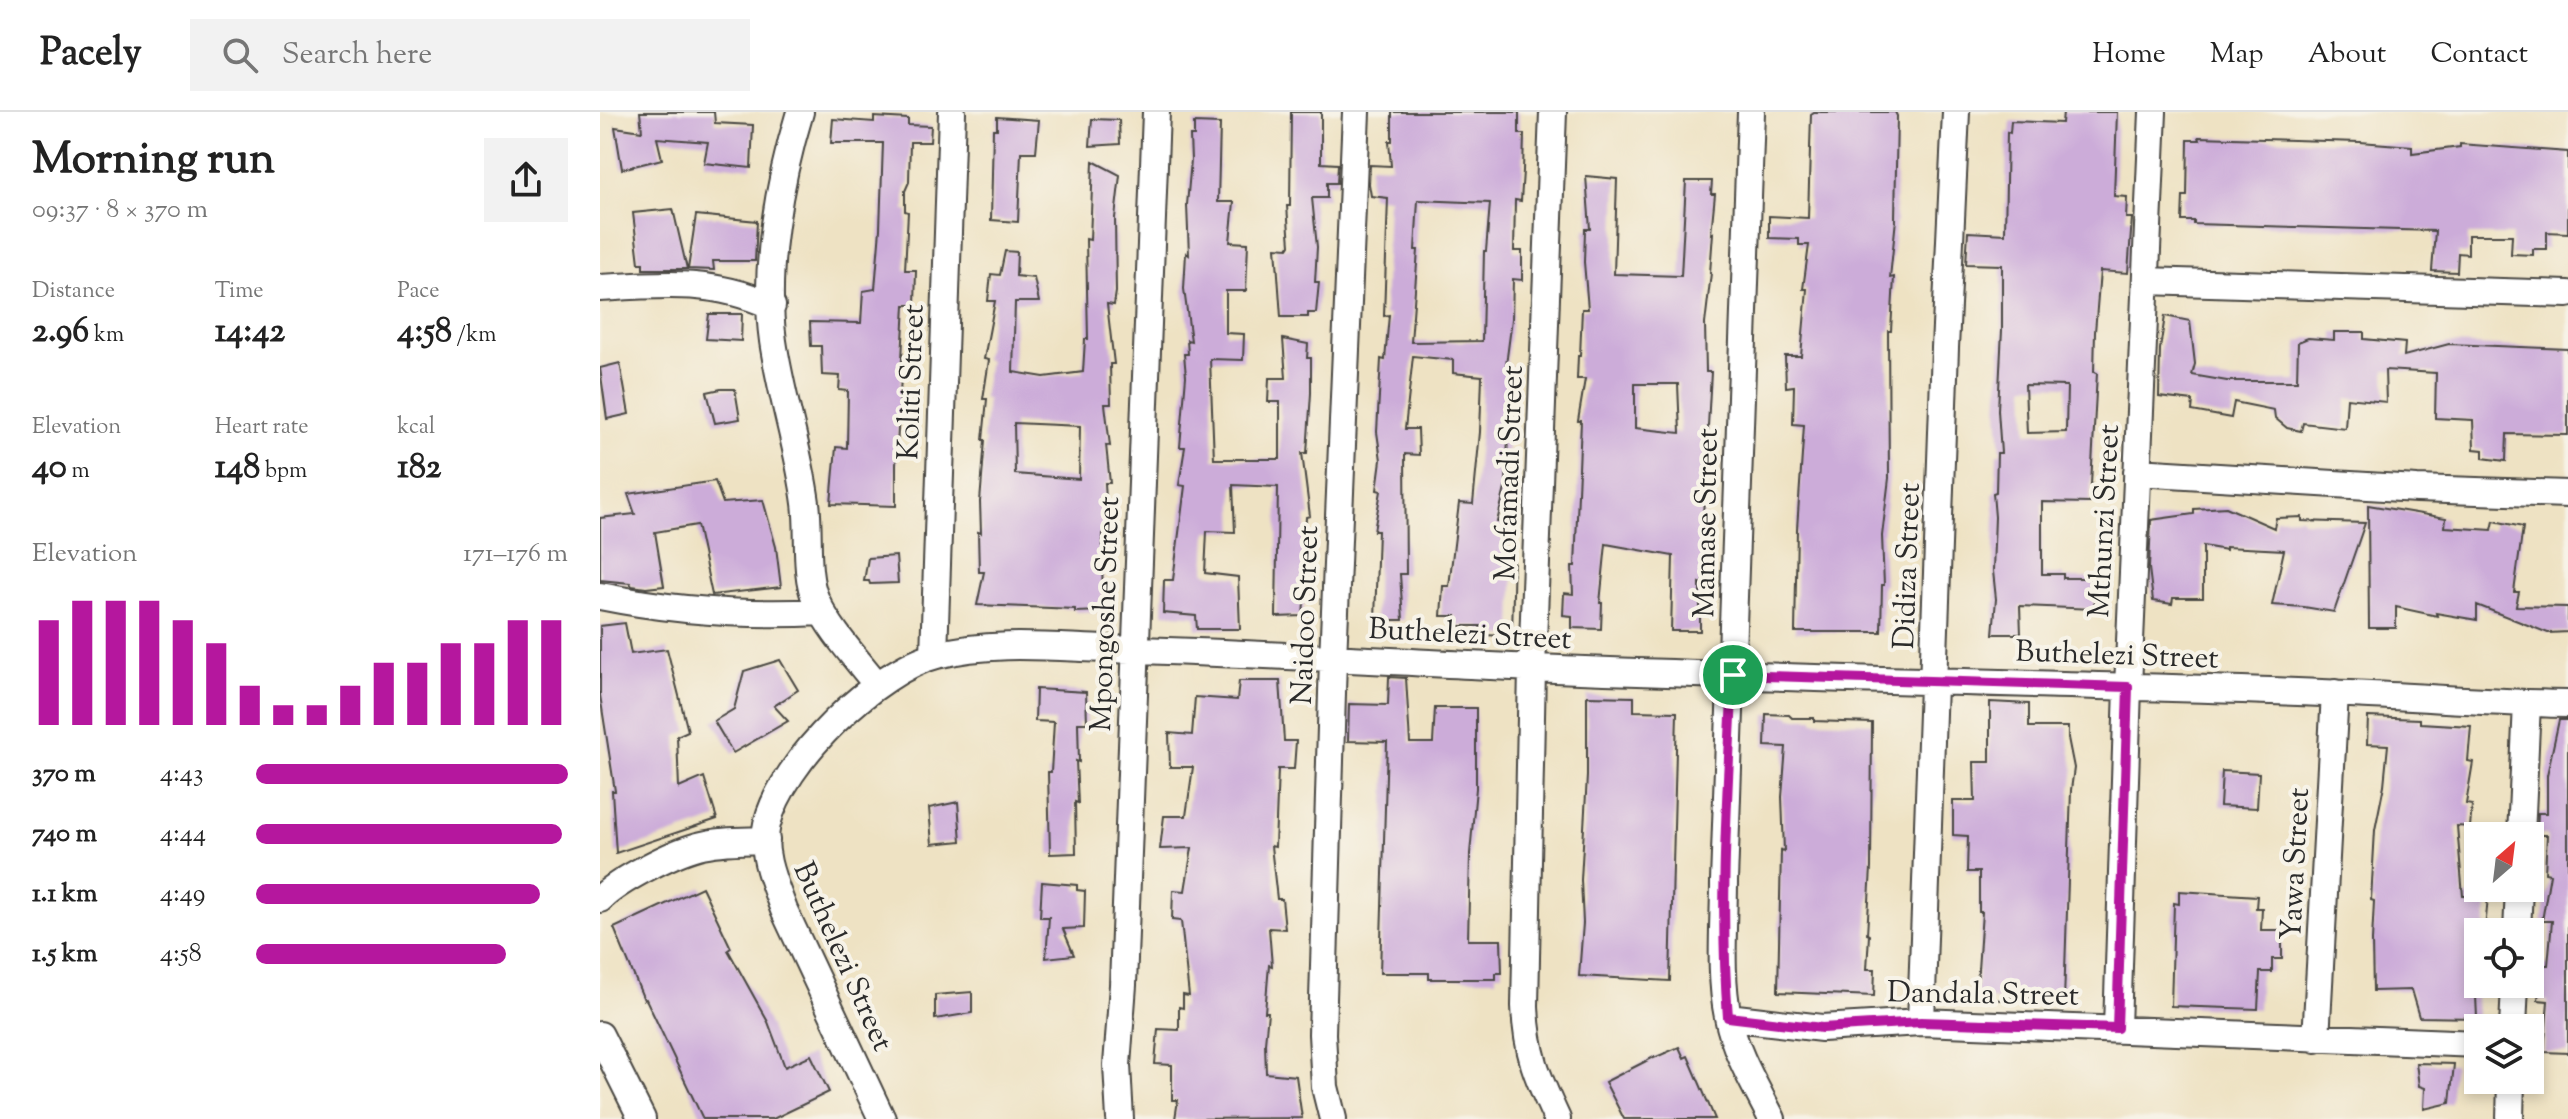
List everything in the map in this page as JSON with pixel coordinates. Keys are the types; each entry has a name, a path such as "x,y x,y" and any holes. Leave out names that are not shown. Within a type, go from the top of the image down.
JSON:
{"street":[{"path":"800,112 774,230 773,340 806,505 815,599 877,685"},
{"name":"Koliti Street","path":"934,655 952,112"},
{"name":"Mpongoshe Street","path":"1120,1119 1117,1065 1123,985 1156,112"},
{"name":"Naidoo Street","path":"1333,1119 1325,1087 1322,1034 1333,659 1356,112"},
{"name":"Mofamadi Street","path":"1553,112 1532,669 1526,1016 1532,1061 1557,1119"},
{"name":"Mamase Street","path":"1751,112 1724,882 1725,974 1728,1017 1737,1045 1772,1119"},
{"name":"Didiza Street","path":"1921,1022 1956,112"},
{"name":"Mthunzi Street","path":"2117,1028 2153,112"},
{"path":"2146,281 2568,294"},
{"path":"600,288 691,284 746,294 772,306"},
{"path":"2137,472 2417,489 2568,494"},
{"path":"600,596 708,612 822,612"},
{"name":"Buthelezi Street","path":"882,1119 784,910 771,875 766,827 789,777 815,743 877,685 906,665 934,655 968,649 1020,647 1135,649 1532,669 2335,693 2568,704"},
{"name":"Yawa Street","path":"2316,1039 2335,693"},
{"path":"2522,822 2527,703"},
{"path":"600,899 627,880 681,851 720,842 766,840"},
{"name":"Dandala Street","path":"1728,1017 1822,1028 1921,1022 2464,1044"},
{"path":"600,1035 642,1119"},
{"path":"2510,1119 2511,1094"}],"building":[{"path":"640,112 714,112 715,123 753,125 751,168 704,163 708,142 657,138 662,159 622,169 615,127 642,131"},
{"path":"1291,112 1321,112 1321,163 1338,164 1337,183 1327,183 1327,198 1312,198 1317,247 1315,282 1319,282 1316,313 1308,313 1308,317 1281,317 1276,247 1288,248 1290,245 1287,206 1290,206"},
{"path":"1392,112 1519,112 1519,134 1524,134 1523,171 1521,201 1515,200 1514,251 1522,251 1522,280 1513,279 1506,365 1511,366 1506,484 1497,522 1504,523 1502,551 1514,551 1512,636 1480,635 1480,626 1456,626 1456,616 1441,616 1443,586 1449,586 1459,503 1473,504 1480,432 1482,376 1453,373 1453,360 1413,356 1405,429 1418,429 1419,455 1405,454 1406,574 1400,574 1403,620 1375,620 1378,531 1374,531 1381,491 1377,490 1381,460 1377,432 1381,359 1385,360 1389,315 1384,316 1388,198 1371,196 1369,184 1370,165 1391,166 1389,141 1392,141","holes":["1418,200 1490,203 1484,251 1482,341 1411,342 1418,250 1415,250"]},
{"path":"1895,112 1897,116 1896,219 1890,278 1894,277 1891,331 1888,331 1889,478 1882,536 1884,585 1881,632 1795,632 1797,529 1804,425 1793,424 1794,386 1786,387 1785,356 1801,356 1807,289 1803,289 1809,245 1799,245 1799,239 1769,238 1769,216 1808,218 1811,114"},
{"path":"2063,112 2117,112 2114,196 2127,197 2126,218 2132,218 2128,273 2100,271 2090,503 2042,502 2042,574 2094,578 2094,609 2020,606 2021,634 1993,634 1996,599 1993,493 1996,492 1997,453 2001,453 1998,410 2002,265 1966,264 1968,232 2005,234 2007,132 2010,133 2011,121 2062,123","holes":["2025,385 2067,386 2066,432 2027,433"]},
{"path":"874,117 908,119 908,125 931,126 930,142 910,142 909,182 905,191 905,211 908,212 905,270 916,270 915,305 905,305 896,506 831,504 836,447 847,448 848,391 839,390 840,376 822,375 821,346 811,346 810,322 861,323 863,291 875,289 883,143 831,143 833,119 874,122"},
{"path":"997,117 1039,120 1036,152 1021,152 1018,222 991,220 993,129 997,129"},
{"path":"1092,119 1119,120 1120,144 1090,146"},
{"path":"1194,123 1220,124 1218,202 1234,202 1230,242 1248,243 1246,291 1226,291 1226,333 1244,334 1243,360 1210,359 1214,459 1280,459 1280,402 1268,402 1269,378 1286,378 1283,339 1308,344 1307,358 1311,358 1307,453 1302,453 1310,516 1306,517 1303,616 1276,617 1278,487 1233,485 1235,532 1207,531 1205,573 1238,577 1240,629 1197,629 1196,616 1163,613 1164,580 1173,580 1185,486 1179,485 1185,447 1180,447 1186,376 1184,354 1188,354 1187,340 1191,341 1184,289 1186,253 1189,255 1187,205 1190,136 1194,136"},
{"path":"2199,137 2360,142 2412,146 2412,153 2460,147 2460,144 2568,152 2568,233 2547,232 2547,249 2533,249 2533,255 2511,254 2512,235 2468,235 2468,254 2458,253 2457,272 2432,271 2435,231 2194,224 2194,221 2182,221 2183,196 2187,196 2188,140 2200,140"},
{"path":"1093,161 1120,175 1115,218 1116,292 1114,305 1107,304 1114,364 1110,364 1111,404 1105,404 1110,483 1105,483 1108,533 1103,533 1102,611 977,605 984,572 979,572 978,532 981,533 987,399 983,399 989,360 984,359 995,301 988,301 991,274 1000,275 1005,251 1017,252 1016,276 1034,278 1039,302 1015,302 1013,372 1044,377 1083,372 1085,339 1088,339 1086,239 1090,240","holes":["1014,423 1080,426 1079,479 1015,474"]},
{"path":"1586,176 1617,179 1614,274 1681,276 1686,181 1712,181 1711,194 1715,194 1705,324 1706,372 1711,372 1703,516 1707,517 1707,544 1704,544 1703,584 1700,583 1700,631 1671,631 1673,556 1606,544 1600,603 1601,629 1572,628 1572,616 1563,615 1564,593 1573,594 1572,566 1575,566 1581,421 1578,421 1585,379 1577,379 1578,356 1582,309 1588,309 1584,262 1585,229 1590,229","holes":["1635,384 1678,384 1680,433 1635,428"]},
{"path":"673,209 687,269 643,269 643,263 639,263 633,213"},
{"path":"696,215 757,221 755,261 713,261 714,270 688,269"},
{"path":"709,314 742,314 741,341 706,339"},
{"path":"2165,316 2190,321 2195,364 2192,375 2227,381 2297,381 2298,342 2308,338 2334,340 2334,332 2364,332 2364,339 2405,343 2404,356 2449,344 2568,349 2568,435 2507,434 2506,461 2483,458 2483,450 2474,449 2473,420 2435,418 2436,373 2385,370 2386,402 2347,398 2345,428 2303,423 2301,431 2287,428 2275,418 2274,410 2234,402 2231,418 2192,411 2193,401 2159,397 2160,349"},
{"path":"620,363 629,414 607,419 600,368"},
{"path":"735,389 740,419 715,423 707,392"},
{"path":"715,481 723,503 763,500 776,547 781,587 712,595 697,525 655,532 664,586 646,588 600,580 600,518 635,514 628,494"},
{"path":"2368,505 2446,518 2445,527 2492,530 2494,521 2523,527 2514,592 2519,592 2516,606 2568,607 2568,632 2548,633 2477,605 2477,620 2396,607 2396,628 2369,628"},
{"path":"2226,507 2274,528 2276,518 2302,517 2302,521 2365,523 2334,612 2272,605 2284,550 2226,547 2226,550 2203,546 2203,598 2173,598 2172,604 2153,601 2149,568 2151,520 2194,514 2194,509"},
{"path":"896,556 898,583 870,584 864,581 868,558"},
{"path":"625,623 631,654 667,649 688,731 677,736 679,788 704,777 717,819 616,853 612,791 615,791 600,695 600,626"},
{"path":"780,660 798,690 774,706 788,721 733,753 714,721 734,709 744,671"},
{"path":"1389,677 1406,678 1410,743 1433,743 1435,708 1476,708 1476,788 1470,854 1468,940 1501,940 1502,973 1496,973 1496,979 1429,979 1429,973 1380,973 1387,742 1348,741 1349,704 1388,705"},
{"path":"1239,681 1280,681 1284,741 1296,741 1294,769 1278,769 1275,847 1271,846 1277,899 1282,899 1285,929 1269,928 1272,966 1269,965 1265,1043 1266,1073 1296,1076 1302,1118 1175,1119 1178,1100 1172,1100 1172,1065 1155,1064 1158,1029 1179,1030 1179,1007 1183,1008 1183,995 1189,996 1181,921 1172,920 1173,890 1185,891 1192,848 1160,849 1164,816 1186,816 1193,767 1170,767 1169,733 1192,735 1195,697 1237,700"},
{"path":"1036,689 1086,692 1087,723 1078,723 1076,853 1050,854 1048,772 1051,772 1054,722 1035,721"},
{"path":"1587,696 1634,697 1634,711 1677,712 1670,981 1579,976 1583,923 1581,880 1587,776"},
{"path":"1990,702 2029,704 2029,727 2068,727 2074,768 2064,1001 2006,997 2006,1000 1976,999 1982,912 1979,912 1979,872 1967,872 1968,836 1953,835 1953,801 1975,801 1974,762 1990,762"},
{"path":"1766,714 1814,718 1814,721 1872,723 1867,969 1875,969 1874,996 1778,992 1786,747 1765,746"},
{"path":"2368,717 2420,719 2420,723 2471,726 2468,761 2473,762 2466,804 2472,805 2470,822 2464,822 2464,827 2457,826 2464,902 2487,902 2486,918 2464,918 2464,998 2476,998 2477,1014 2464,1014 2464,1018 2419,1017 2411,990 2373,991 2374,901 2371,900 2375,830 2388,745 2367,744"},
{"path":"2559,720 2568,720 2568,1053 2544,1052 2548,1001 2538,1000 2544,998 2544,965 2548,965 2552,921 2544,921 2543,918 2550,874 2545,873 2547,835 2544,835 2544,822 2538,822 2538,813 2547,813 2547,775"},
{"path":"2222,771 2259,773 2257,808 2220,806"},
{"path":"958,802 961,841 932,844 929,808"},
{"path":"1042,882 1077,885 1077,890 1085,891 1084,928 1063,929 1074,955 1046,958 1049,917 1040,917"},
{"path":"702,887 731,948 728,950 768,1022 785,1067 811,1055 829,1092 773,1119 703,1119 644,1000 614,928"},
{"path":"2179,891 2257,896 2256,908 2262,908 2261,930 2282,930 2282,959 2272,959 2272,972 2260,972 2258,1009 2171,1006 2174,903 2179,904"},
{"path":"972,992 972,1013 935,1019 935,995"},
{"path":"1679,1047 1684,1058 1688,1056 1715,1119 1624,1119 1605,1082"},
{"path":"2416,1063 2454,1064 2450,1103 2424,1109 2425,1088 2419,1086"}],"route":[{"path":"1733,675 2128,687 2117,1028 1898,1022 1822,1028 1728,1017 1724,882 1733,675"}]}
